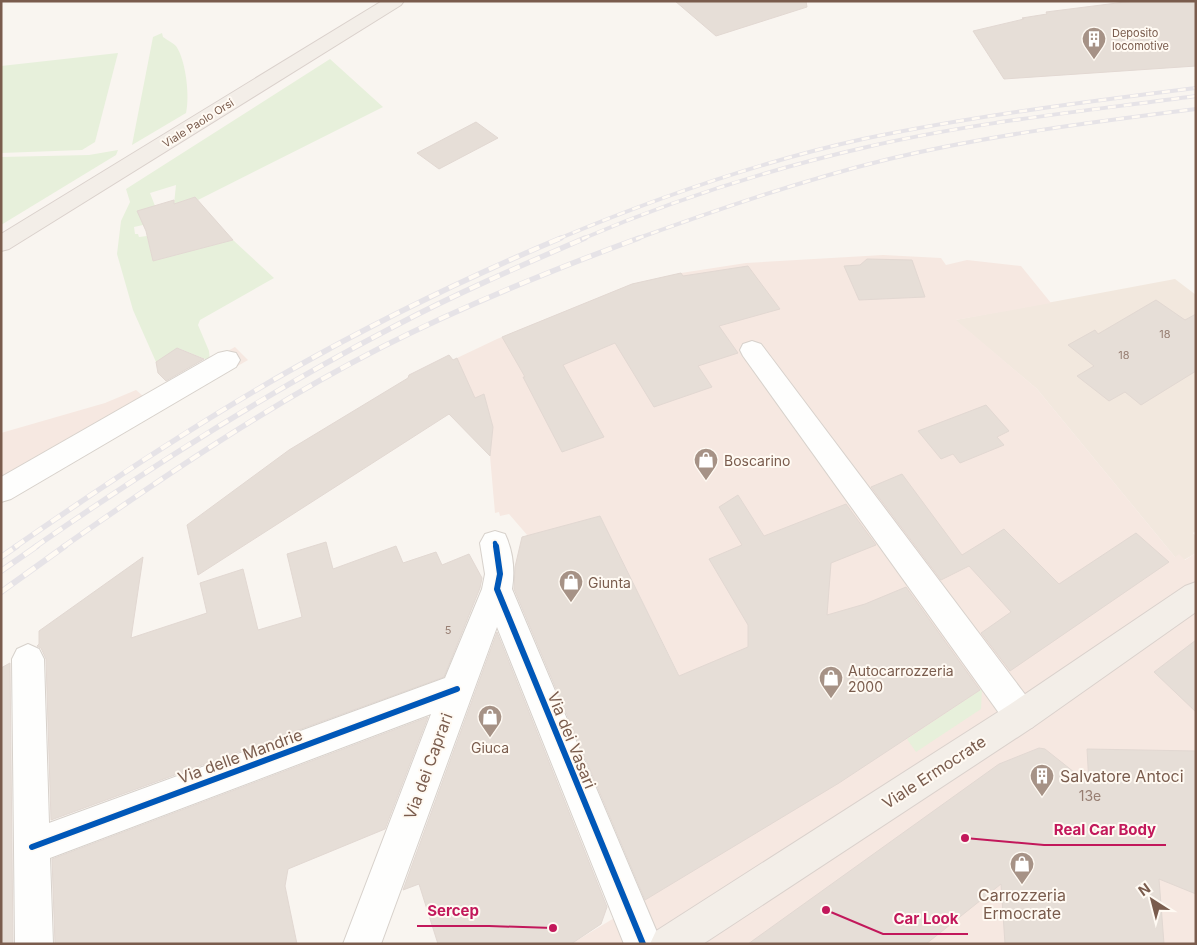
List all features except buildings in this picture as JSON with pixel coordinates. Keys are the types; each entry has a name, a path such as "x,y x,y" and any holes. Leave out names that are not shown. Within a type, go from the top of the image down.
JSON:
{"main road":[{"name":"Viale Paolo Orsi","path":"1,244 394,1"},
{"name":"Viale Ermocrate","path":"669,944 1021,716 1196,595"}],"street":[{"path":"752,350 1021,716"},
{"path":"1,490 227,360"},
{"name":"Via dei Vasari","path":"495,542 500,574 497,589 643,944"},
{"name":"Via dei Caprari","path":"362,944 457,689 497,589"},
{"path":"28,658 34,944"},
{"name":"Via delle Mandrie","path":"32,848 457,689"}],"shaded area":[{"path":"883,255 941,258 946,265 967,260 1021,266 1051,303 956,320 1037,389 1175,557 1179,554 1185,560 1196,553 1196,944 571,944 757,832 600,516 528,536 509,514 500,516 499,512 495,513 490,456 493,427 484,394 475,398 457,358 497,339 632,284 681,273 746,263"},
{"path":"1175,279 1196,295 1196,531 1193,533 1196,536 1196,553 1184,560 1175,557 1037,389 955,320"},
{"path":"235,347 248,360 1,502 1,433 105,403 136,390 144,397"}],"green space":[{"path":"162,33 163,37 176,46 185,69 187,88 186,113 132,145 153,37"},
{"path":"118,53 95,142 82,150 1,153 1,66"},
{"path":"330,59 383,107 198,200 195,197 174,204 176,185 150,193 155,206 143,225 134,227 135,234 138,234 139,237 147,236 153,261 233,240 274,278 200,320 198,325 209,351 210,361 178,348 156,362 133,310 117,254 121,221 130,202 126,189"},
{"path":"118,150 116,155 1,225 1,157 89,155"},
{"path":"982,689 981,709 916,752 907,739"}],"railway":[{"path":"558,239 670,195 824,148 987,116 1196,88"},
{"path":"582,239 651,211 758,175 867,147 990,124 1196,96"},
{"path":"636,239 825,176 927,150 1080,124 1196,109"},
{"path":"15,547 150,456 289,371 423,300 561,238"},
{"path":"35,547 210,431 346,352 440,303 585,238"},
{"path":"63,547 219,441 340,369 477,302 541,275 639,238"},
{"path":"1,557 17,546"},
{"path":"1,571 37,546"},
{"path":"1,592 65,546"}],"cycle path":[{"path":"495,543 500,574 497,589 643,944"},
{"path":"32,847 457,689"}],"place":[{"name":"Deposito locomotive","path":"1094,60"},
{"name":"Boscarino","path":"706,481"},
{"name":"Giunta","path":"571,603"},
{"name":"Autocarrozzeria 2000","path":"831,699"},
{"name":"Giuca","path":"490,738"},
{"name":"Salvatore Antoci","path":"1042,797"},
{"name":"Real Car Body","path":"965,838"},
{"name":"Carrozzeria Ermocrate","path":"1022,885"},
{"name":"Car Look","path":"826,910"},
{"name":"Sercep","path":"553,928"}]}
